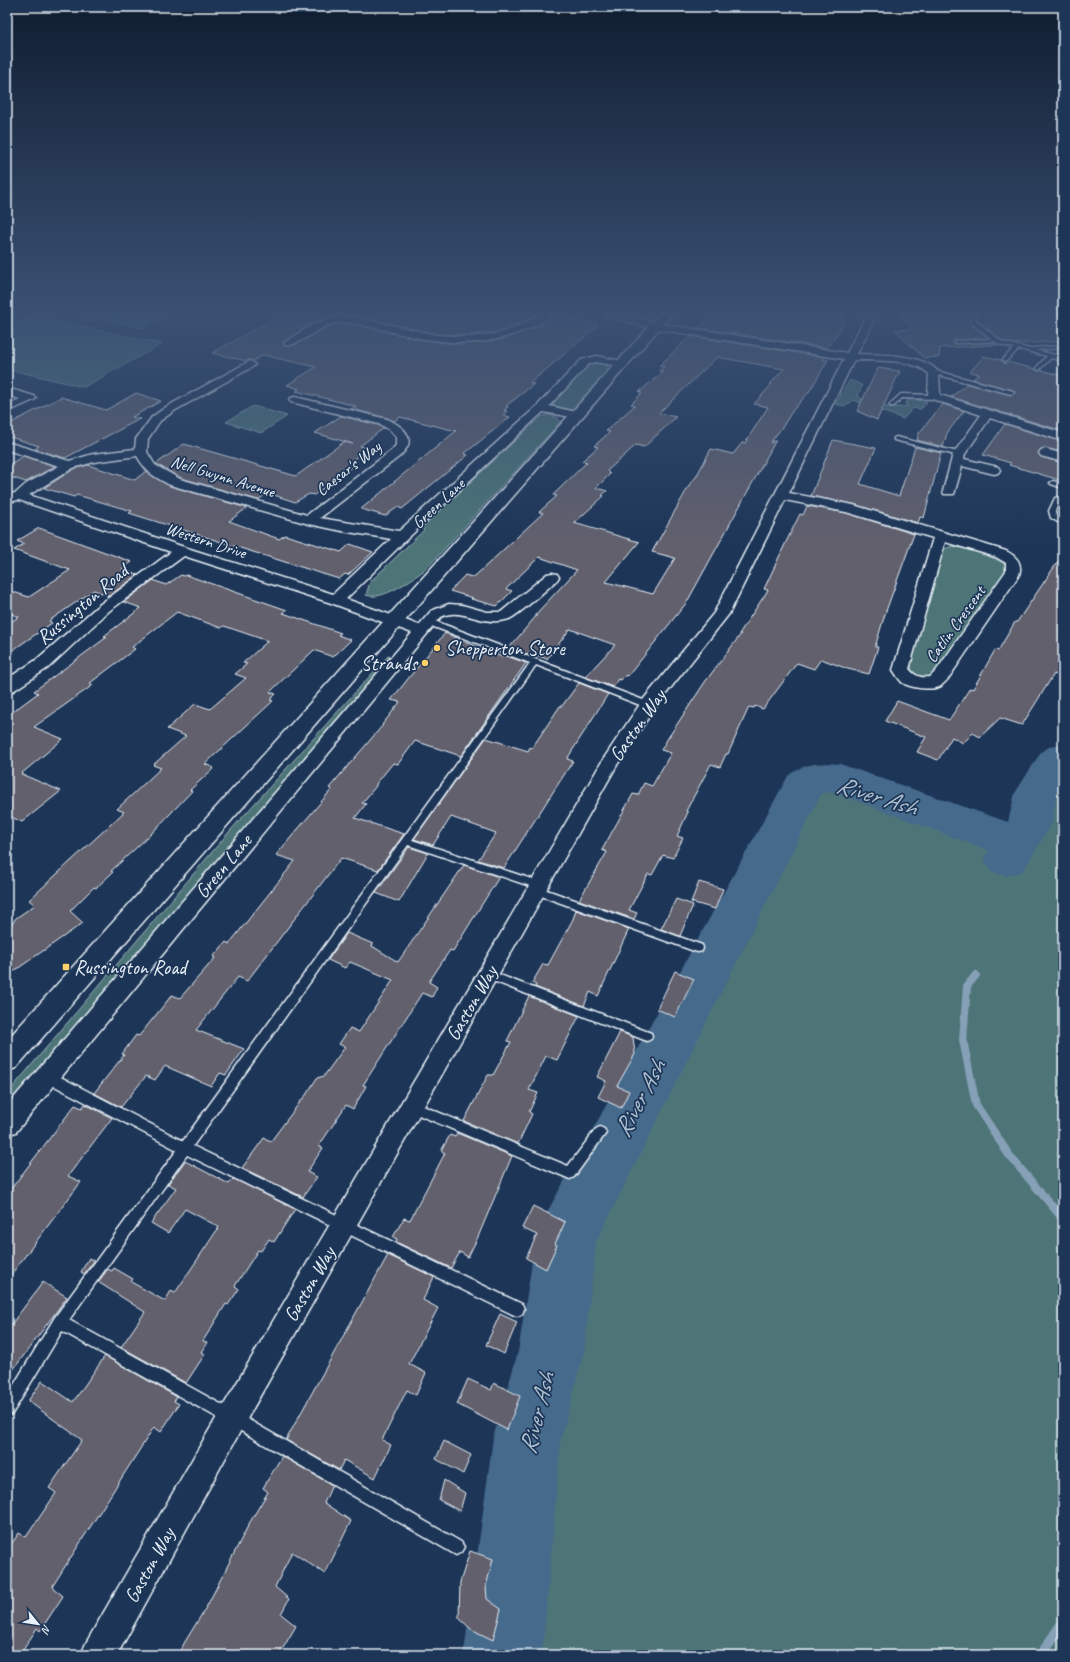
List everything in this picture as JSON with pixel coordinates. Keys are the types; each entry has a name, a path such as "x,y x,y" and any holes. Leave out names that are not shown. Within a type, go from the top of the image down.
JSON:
{"main road":[{"name":"Green Lane","path":"7,1059 598,392"}],"street":[{"path":"7,409 34,396 10,392"},
{"path":"14,497 69,465 93,458 141,452 142,440 156,419 170,408 200,392"},
{"name":"Green Lane","path":"336,600 402,536 541,408 557,392"},
{"name":"Gaston Way","path":"98,1655 232,1418 610,762 648,706 721,614 832,392"},
{"path":"934,392 934,395 936,397 1063,437"},
{"name":"Caesar's Way","path":"295,400 383,421 394,427 402,436 402,445 396,453 309,520"},
{"path":"541,408 577,415"},
{"path":"949,491 958,458 988,413"},
{"path":"7,446 69,465"},
{"name":"Nell Gwynn Avenue","path":"141,452 150,467 175,482 309,520 342,527 402,536"},
{"path":"1045,453 1063,458"},
{"path":"958,458 994,470"},
{"name":"Catlin Crescent","path":"780,495 848,508 1001,554 1009,558 1014,564 1015,570 1012,575 942,675 935,682 920,683 909,679 900,670 940,536"},
{"name":"Western Drive","path":"14,497 336,600 394,621"},
{"name":"Russington Road","path":"7,687 42,664 104,608 182,551"},
{"name":"Green Lane","path":"7,1124 436,614 447,608 461,609 487,617 497,618 506,616 552,577"},
{"path":"394,621 425,627"}],"lane":[{"path":"892,405 901,396 936,397"},
{"path":"896,439 958,458"},
{"path":"1053,483 1063,486"},
{"path":"1063,498 1057,499 1052,510 1053,517 1063,523"},
{"path":"425,627 534,663 648,706"},
{"path":"7,1409 60,1322 534,663"},
{"path":"405,841 537,887 698,948"},
{"path":"487,974 647,1036"},
{"path":"47,1076 185,1148 517,1309"},
{"path":"411,1106 570,1173 600,1133"},
{"path":"60,1322 232,1418 456,1547"}],"green space":[{"path":"563,392 590,392 575,409 558,409 553,406 554,401"},
{"path":"843,392 860,392 858,396 863,400 875,405 888,407 908,406 905,404 910,398 927,402 921,409 913,408 903,419 854,400 845,406 835,404"},
{"path":"253,406 287,416 261,433 226,422"},
{"path":"549,415 558,418 560,422 427,568 406,583 389,592 373,596 366,595 370,582 424,530 421,528 542,416"},
{"path":"952,546 991,557 1005,564 1009,568 933,675 927,679 918,677 912,672 911,664 942,550"},
{"path":"388,656 392,657 7,1111 7,1094 229,832"},
{"path":"1063,757 1063,1655 501,1655 504,1645 527,1438 551,1352 566,1237 803,787 815,778 823,778 837,785 991,840 1015,846 1030,823 1036,793 1056,762"}],"building":[{"path":"298,392 524,392 506,406 508,407 504,410 507,411 503,415 510,417 464,454 468,455 402,509 398,507 385,516 361,509 456,431 400,417 394,421 351,409 356,406"},
{"path":"639,392 681,392 659,413 676,417 644,447 636,445 607,471 610,474 596,488 607,491 602,495 604,496 574,523 639,542 606,582 653,594 675,558 652,552 711,449 733,454 742,443 745,443 768,407 754,404 765,392 809,392 793,410 770,443 776,440 687,602 628,676 626,675 621,680 618,679 613,687 585,677 615,645 570,629 547,659 533,654 531,656 509,648 537,615 535,615 577,570 539,557 506,589 512,591 497,606 471,599 473,598 450,591 465,575 472,577 475,576 543,513 539,512 557,496 553,495 587,462 582,461 598,447 594,446 610,432 606,431 635,405 631,404 642,393"},
{"path":"866,392 890,392 877,420 857,411"},
{"path":"958,392 997,392 1011,395 1015,393 1014,392 1063,392 1063,431 951,397"},
{"path":"136,393 161,401 132,417 140,419 65,458 35,449 39,446 7,436 7,425 61,397 106,410"},
{"path":"943,404 964,411 947,433 943,447 917,440 919,433"},
{"path":"341,416 378,425 384,428 360,446 369,448 347,464 353,466 314,495 309,494 295,502 268,493 258,500 181,478 156,464 184,444 296,476 344,442 353,444 315,433"},
{"path":"1005,424 1063,442 1063,452 1045,448 1038,452 1041,457 1063,463 1063,481 1009,465 1011,463 983,455"},
{"path":"833,440 876,448 860,484 899,496 915,447 941,453 924,518 920,517 918,523 853,504 811,496"},
{"path":"23,456 55,466 26,482 7,476 7,466"},
{"path":"88,465 135,480 146,471 170,486 247,508 229,521 279,539 285,535 341,552 350,544 373,552 348,575 345,574 339,579 129,513 132,511 77,495 74,497 44,488 74,469"},
{"path":"807,506 846,513 914,534 886,611 875,647 878,647 869,674 848,669 821,659 814,669 797,663 763,709 755,706 754,708 749,707 728,754 726,754 720,767 711,764 686,811 688,812 677,836 683,838 673,858 663,855 652,875 648,874 629,910 637,913 634,919 579,900 607,852 602,850 633,794 638,795 644,783 652,786 671,753 661,750 668,738 705,682 741,634 739,634 768,590 764,589 800,514 803,515"},
{"path":"39,528 132,562 122,569 138,575 109,596 94,590 49,621 52,623 7,654 7,624 19,617 7,612 7,590 29,597 70,570 14,550 24,544 17,541"},
{"path":"1063,554 1063,665 1056,675 1054,674 1022,725 1000,718 980,737 973,733 963,743 952,737 938,760 917,752 926,737 885,721 897,701 949,720 970,688 973,689 995,650 998,651 1015,622 1017,622"},
{"path":"181,575 186,575 287,610 283,613 341,633 338,635 351,640 333,657 314,650 270,692 276,694 270,700 273,701 205,764 214,768 190,790 192,791 150,835 111,871 113,872 96,888 94,887 70,911 83,923 7,976 7,931 16,918 35,905 29,900 124,812 117,809 161,768 153,765 186,736 167,729 195,704 210,709 246,678 235,674 247,664 243,663 268,641 224,626 221,628 177,612 132,647 135,649 90,683 93,685 34,727 63,739 21,774 61,791 22,822 7,815 7,716 38,693 34,691 107,637 104,636 141,608 124,602 153,580 166,585"},
{"path":"445,633 502,657 504,655 526,663 461,756 415,741 398,764 393,763 362,803 366,804 355,818 404,834 378,870 341,858 247,981 238,977 196,1030 244,1049 226,1075 220,1073 211,1086 165,1066 155,1080 146,1076 121,1107 94,1093 124,1055 122,1054 136,1035 139,1036 172,995 180,998 215,958 213,957 226,942 229,944 295,861 276,855 332,789 329,788 383,725 400,702 391,700"},
{"path":"579,683 608,694 567,759 573,761 504,868 478,860 496,833 451,817 433,845 414,839 486,738 528,751 530,747 532,748 560,706 562,706"},
{"path":"409,847 428,853 399,902 376,893"},
{"path":"464,865 499,877 453,951 450,950 429,982 437,987 432,997 422,993 363,1085 366,1086 353,1109 346,1105 319,1146 323,1148 307,1172 317,1177 303,1197 242,1168 264,1138 271,1141 304,1098 317,1078 324,1076 345,1047 339,1044 350,1028 359,1032 393,980 350,962 345,968 328,960 347,933 373,944 372,946 398,962"},
{"path":"699,882 723,889 715,909 691,902"},
{"path":"676,899 693,905 680,936 661,929"},
{"path":"576,910 629,929 598,996 590,992 584,1006 535,987 536,985 532,983 543,964 548,965 573,919"},
{"path":"675,971 694,979 675,1017 657,1009"},
{"path":"529,996 579,1016 557,1060 546,1056 529,1090 538,1093 529,1112 532,1114 518,1144 464,1121 488,1075 493,1075 511,1042 507,1041"},
{"path":"620,1032 633,1037 635,1054 617,1086 629,1091 621,1108 598,1097 606,1081 597,1077"},
{"path":"85,1104 112,1118 68,1176 81,1182 7,1280 7,1194 75,1105 82,1108"},
{"path":"457,1133 512,1156 468,1257 460,1252 451,1268 396,1242 397,1239 393,1237 404,1218 410,1220 445,1153 441,1151 450,1135 455,1137"},
{"path":"185,1161 229,1184 234,1179 295,1209 274,1242 269,1239 261,1251 258,1250 235,1286 239,1289 228,1305 226,1304 203,1341 207,1343 201,1352 205,1354 186,1383 121,1347 145,1312 98,1282 108,1269 112,1271 114,1268 133,1279 131,1282 165,1301 171,1291 175,1293 219,1227 185,1209 168,1233 151,1223 176,1188 168,1184"},
{"path":"533,1206 565,1222 555,1244 557,1245 546,1269 526,1258 537,1235 522,1228"},
{"path":"388,1255 434,1277 423,1300 438,1308 409,1364 426,1373 416,1395 407,1390 382,1440 391,1445 375,1478 344,1460 339,1470 286,1440"},
{"path":"89,1258 94,1261 84,1274 81,1272"},
{"path":"43,1282 67,1297 7,1378 7,1330"},
{"path":"500,1314 517,1322 504,1354 486,1345"},
{"path":"105,1356 177,1397 174,1401 179,1404 161,1432 154,1427 52,1587 63,1596 40,1631 37,1628 20,1655 7,1655 7,1550 19,1533 26,1537 56,1493 49,1488 82,1440 28,1401 42,1381 73,1402"},
{"path":"468,1379 491,1390 494,1383 520,1396 507,1430 457,1404"},
{"path":"444,1441 471,1455 463,1474 436,1459"},
{"path":"282,1456 332,1485 324,1503 351,1521 325,1574 292,1552 275,1587 289,1599 281,1614 296,1626 279,1655 177,1655 208,1604 250,1522 268,1492 263,1488"},
{"path":"444,1480 465,1493 460,1511 439,1500"},
{"path":"470,1551 493,1559 486,1586 487,1599 501,1609 493,1640 471,1629 459,1618 460,1582"}],"waterway":[{"name":"River Ash","path":"1007,859 1030,823 1036,793 1056,762 1063,757"},
{"name":"River Ash","path":"501,1655 504,1645 527,1438 551,1352 566,1237 803,787 815,778 824,777 840,779 996,835 1015,846"},
{"path":"976,975 967,986 963,1040 976,1105 1009,1155 1063,1219"},
{"path":"1041,1655 1063,1623"}],"place":[{"name":"Shepperton Store","path":"437,648"},
{"name":"Strands","path":"425,663"},
{"name":"Russington Road","path":"66,967"}]}
